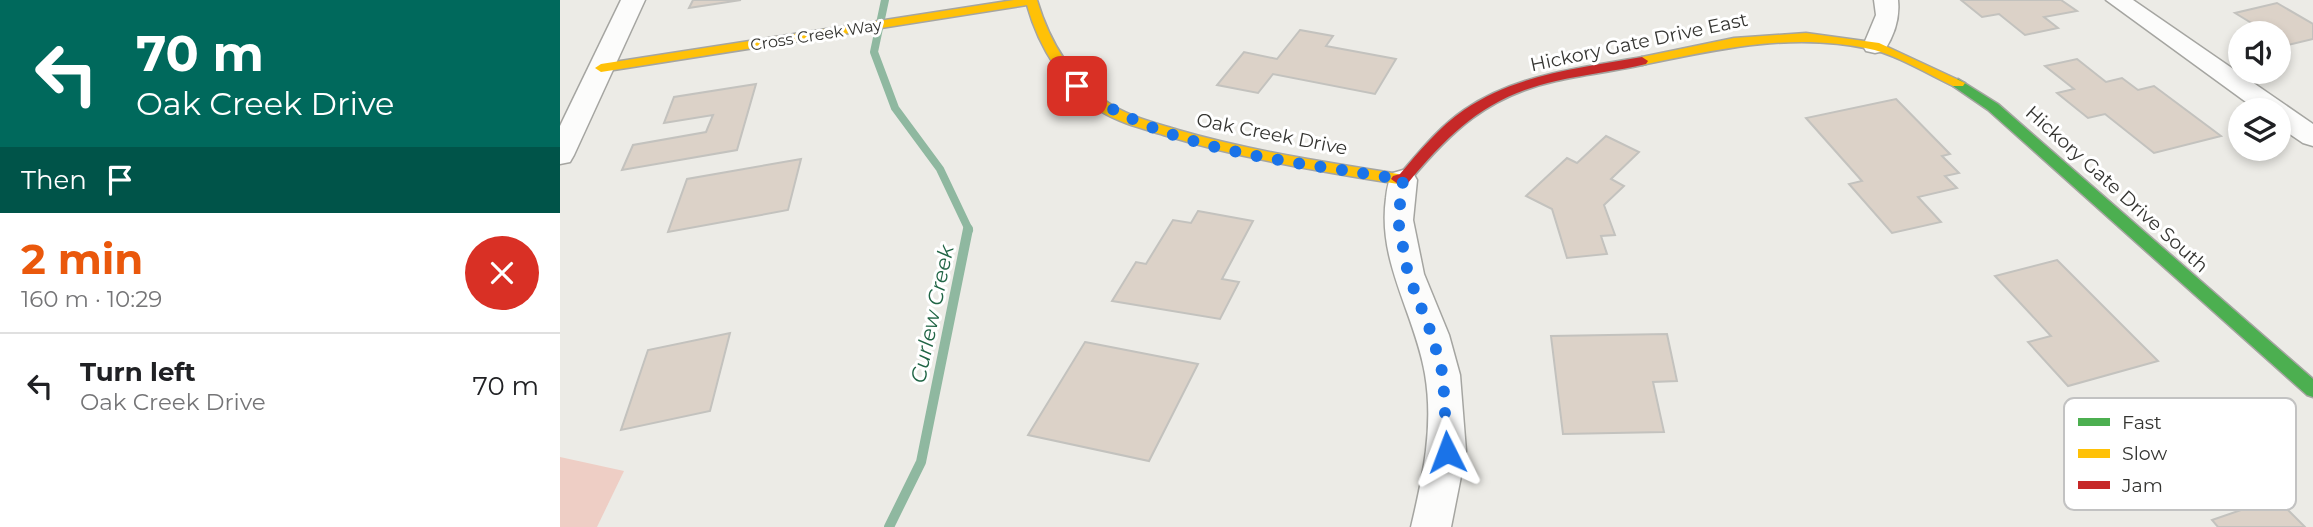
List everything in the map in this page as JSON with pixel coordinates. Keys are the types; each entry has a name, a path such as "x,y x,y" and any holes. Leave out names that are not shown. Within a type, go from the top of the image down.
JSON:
{"street":[{"path":"560,155 633,0"},
{"path":"1875,46 1888,15 1886,0"},
{"path":"2118,0 2256,98"},
{"name":"Cross Creek Way","path":"601,68 1030,1"},
{"name":"Oak Creek Drive","path":"1030,1 1048,49 1077,86 1102,106 1129,120 1221,148 1403,180"},
{"name":"Hickory Gate Drive East","path":"1403,180 1435,141 1469,112 1497,97 1533,83 1734,42 1766,38 1806,37 1875,46"},
{"name":"Hickory Gate Drive South","path":"1875,46 1958,83 1993,107 2313,390"},
{"path":"2291,122 2313,137"},
{"path":"1403,180 1398,220 1408,274 1432,335 1443,375 1447,452 1431,527"}],"shaded area":[{"path":"560,457 624,471 597,527 560,527"}],"building":[{"path":"693,0 741,0 689,8"},
{"path":"1961,0 2061,0 2077,11 2044,17 2058,28 2025,35 1999,14 1982,17"},
{"path":"2277,3 2313,24 2313,39 2291,44 2291,21 2248,21 2235,13"},
{"path":"1300,30 1333,36 1326,46 1396,59 1375,94 1273,74 1258,93 1217,85 1244,52 1277,59"},
{"path":"2077,59 2106,82 2122,78 2138,90 2154,86 2221,136 2154,153 2105,114 2088,118 2057,93 2074,89 2045,66"},
{"path":"756,84 737,150 622,170 633,145 706,132 713,115 664,123 674,97"},
{"path":"1896,99 1950,154 1942,156 1959,173 1945,176 1957,188 1918,197 1941,222 1892,233 1849,184 1862,181 1806,118"},
{"path":"1606,136 1639,152 1611,179 1624,186 1604,205 1615,235 1601,236 1607,254 1567,258 1552,209 1526,196 1567,158 1577,163"},
{"path":"801,159 788,210 668,232 687,179"},
{"path":"1198,211 1253,221 1222,279 1239,282 1220,319 1112,301 1136,262 1146,264 1173,220 1191,223"},
{"path":"2057,260 2158,361 2068,386 2028,342 2051,336 1995,276"},
{"path":"730,333 710,411 621,430 648,350"},
{"path":"1667,334 1677,381 1653,382 1664,432 1563,434 1551,336"},
{"path":"1085,342 1198,364 1149,461 1028,435"},
{"path":"2241,510 2288,510 2305,527 2218,527 2212,520"}],"waterway":[{"name":"Curlew Creek","path":"885,0 874,52 895,108 940,169 969,230"},
{"name":"Curlew Creek","path":"889,527 921,462 968,229"}],"traffic: fast":[{"path":"1958,83 1993,107 2313,390"}],"traffic: slow":[{"path":"1031,0 1048,45 1065,71 1087,94 1116,114 1225,148 1398,179"},
{"path":"601,68 1030,1"},
{"path":"1642,61 1734,42 1806,37 1875,46 1958,83"}],"traffic: jam":[{"path":"1398,179 1403,180 1449,129 1486,102 1528,84 1642,61"}],"route":[{"path":"1077,86 1102,106 1129,120 1186,139 1221,148 1403,180 1398,220 1408,274 1432,335 1443,375 1447,452"}]}
